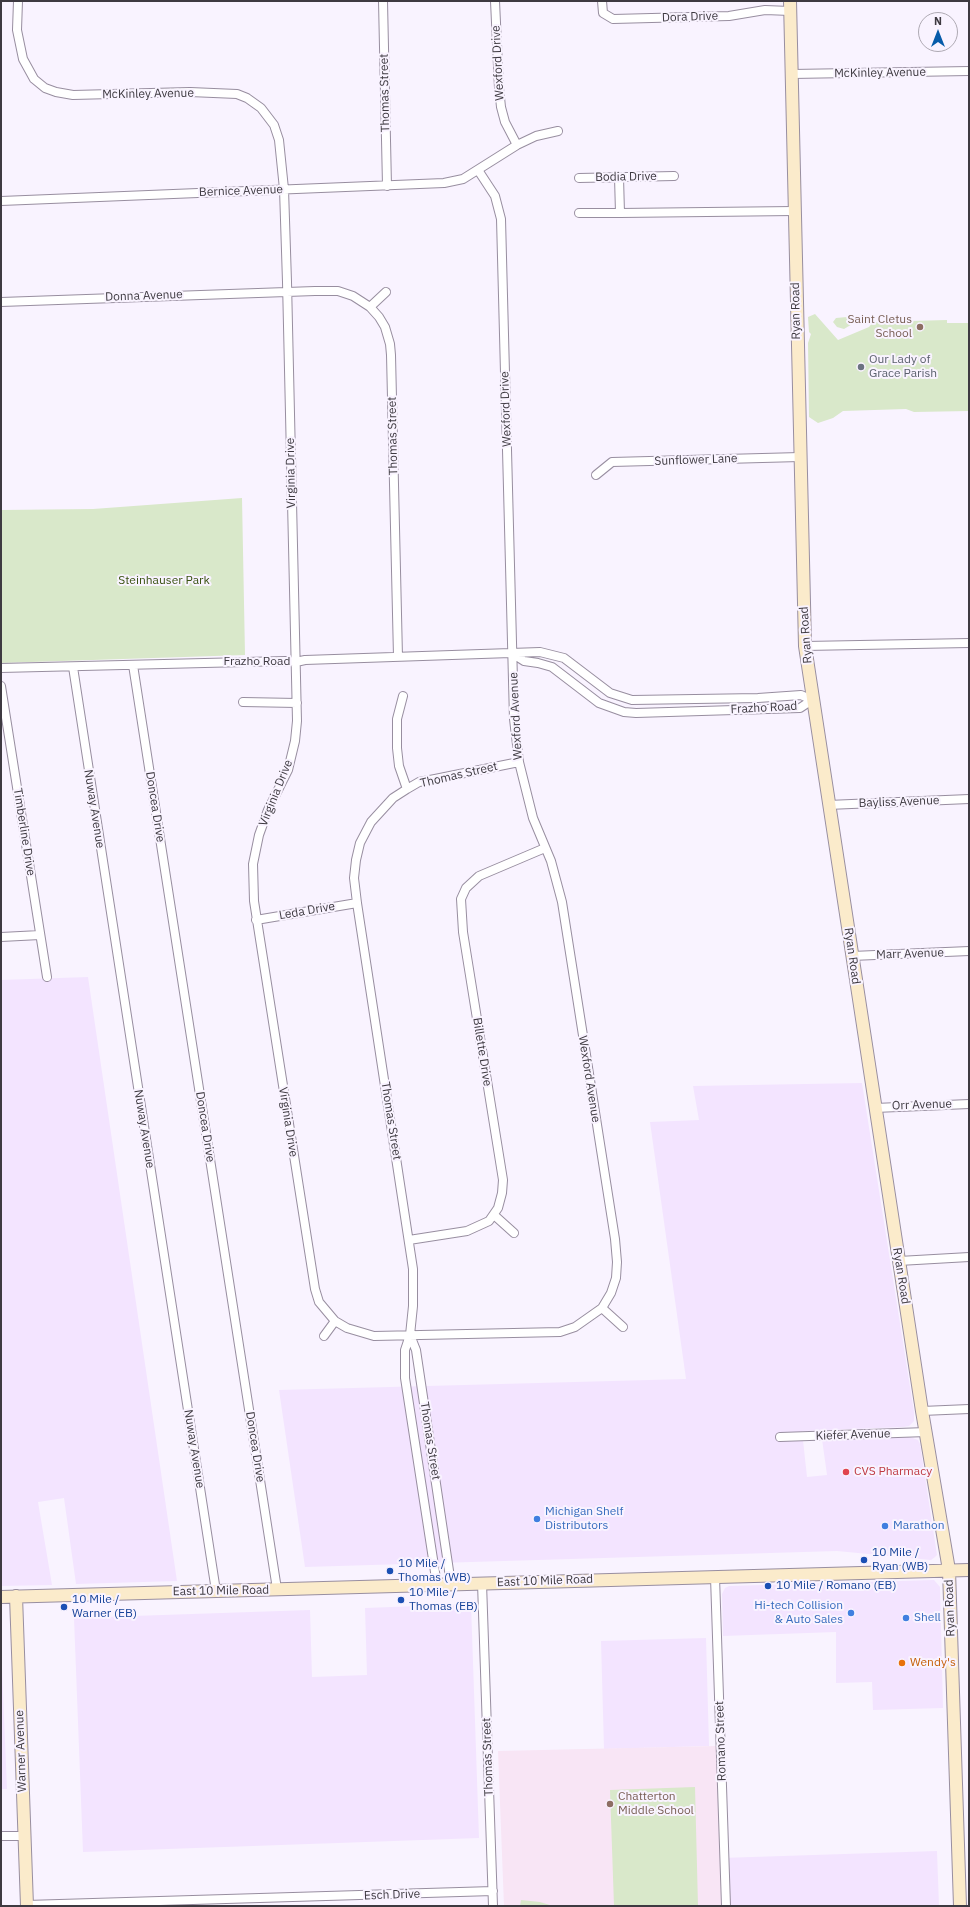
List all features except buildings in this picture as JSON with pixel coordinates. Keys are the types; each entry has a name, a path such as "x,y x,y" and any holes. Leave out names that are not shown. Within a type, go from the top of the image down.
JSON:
{"main road":[{"name":"Ryan Road","path":"790,6 805,646 828,805 922,1411 927,1432 949,1570 960,1906"},
{"name":"East 10 Mile Road","path":"1,1597 969,1570"},
{"name":"Warner Avenue","path":"16,1596 26,1905"}],"street":[{"name":"McKinley Avenue","path":"18,1 18,42 23,59 34,79 46,88 56,92 73,95 190,92 237,94 247,98 261,108"},
{"name":"Thomas Street","path":"383,1 387,186"},
{"name":"Wexford Drive","path":"495,1 501,106 505,122 517,145"},
{"name":"Dora Drive","path":"602,1 603,13 613,19 730,16 790,6"},
{"name":"McKinley Avenue","path":"792,74 969,71"},
{"name":"Virginia Drive","path":"261,108 274,124 279,140 284,189 297,703 293,753 288,770 264,820 253,864 256,920 313,1280 319,1302 335,1321 347,1328 374,1336 410,1335"},
{"path":"517,145 536,136 558,130"},
{"name":"Bernice Avenue","path":"1,200 387,186 455,182 478,170 517,145"},
{"name":"Wexford Drive","path":"478,170 495,196 501,219 513,654"},
{"name":"Bodia Drive","path":"578,178 674,176"},
{"path":"619,177 620,212"},
{"path":"580,213 794,211"},
{"name":"Thomas Street","path":"287,291 338,292 353,296 370,307 385,327 391,355 398,657"},
{"name":"Donna Avenue","path":"1,302 287,291"},
{"path":"370,307 386,292"},
{"name":"Sunflower Lane","path":"596,475 612,462 800,457"},
{"path":"805,646 969,643"},
{"name":"Frazho Road","path":"1,668 286,661 296,662 305,660 540,652 560,657 580,669 610,693 632,700 758,698 800,695 812,700"},
{"name":"Frazho Road","path":"513,654 524,661 538,662 552,667 599,703 624,712 636,713 800,708 812,700"},
{"name":"Wexford Avenue","path":"410,1335 560,1332 575,1328 602,1308 611,1293 616,1278 617,1262 614,1239 562,902 554,872 533,818 519,762 514,719 513,654"},
{"name":"Doncea Drive","path":"133,665 277,1589"},
{"name":"Nuway Avenue","path":"73,667 216,1591"},
{"name":"Timberline Drive","path":"1,686 47,977"},
{"path":"403,696 397,719 397,748 399,766 407,789"},
{"path":"243,702 297,703"},
{"name":"Thomas Street","path":"451,1584 416,1350 410,1335 413,1291 409,1240 354,878 356,860 365,831 382,808 393,798 420,782 519,762"},
{"name":"Bayliss Avenue","path":"828,805 969,799"},
{"name":"Billette Drive","path":"494,1215 500,1203 503,1180 463,932 461,899 466,888 479,876 545,848"},
{"name":"Leda Drive","path":"256,920 357,903"},
{"path":"1,937 40,935"},
{"name":"Marr Avenue","path":"852,956 969,951"},
{"name":"Orr Avenue","path":"875,1108 969,1104"},
{"path":"409,1240 467,1232 484,1224 494,1215 514,1233"},
{"path":"899,1261 969,1257"},
{"path":"602,1308 623,1327"},
{"path":"324,1336 335,1321"},
{"path":"410,1335 405,1350 405,1378 437,1584"},
{"path":"922,1411 969,1409"},
{"name":"Kiefer Avenue","path":"780,1437 927,1432"},
{"path":"416,1445 430,1444"},
{"path":"422,1489 437,1486"},
{"name":"Romano Street","path":"715,1577 726,1906"},
{"name":"Thomas Street","path":"482,1583 494,1906"},
{"path":"1,1836 24,1836"},
{"name":"Esch Drive","path":"26,1905 493,1891"}],"shaded area":[{"path":"88,977 177,1581 76,1584 64,1498 38,1502 52,1585 1,1586 1,980"},
{"path":"862,1083 914,1412 914,1421 909,1426 903,1427 802,1431 807,1477 827,1475 822,1439 910,1437 918,1440 920,1444 937,1555 935,1557 931,1560 837,1551 305,1567 279,1390 686,1379 650,1122 699,1120 693,1086"},
{"path":"934,1580 940,1587 943,1708 873,1710 872,1682 836,1683 836,1632 723,1636 722,1594 725,1588 729,1586"},
{"path":"471,1604 479,1838 83,1852 74,1618 310,1610 312,1677 367,1675 365,1608"},
{"path":"706,1638 709,1746 604,1749 601,1641"},
{"path":"1,1644 7,1789 1,1789"},
{"name":"Chatterton Middle School","path":"716,1746 722,1906 504,1906 498,1751"},
{"path":"937,1851 939,1906 722,1906 721,1858"}],"green space":[{"path":"815,314 838,340 869,327 873,322 947,320 947,323 969,323 969,411 914,412 906,409 843,411 833,418 818,423 809,417 808,343 811,334 809,332 808,317"},
{"path":"858,317 859,320 844,329 837,327 833,322 836,318"},
{"name":"Steinhauser Park","path":"242,498 245,655 1,663 1,510 93,509"},
{"path":"695,1787 698,1906 614,1906 610,1790"},
{"path":"521,1900 540,1902 553,1906 520,1906"}],"place":[{"name":"Saint Cletus School","path":"920,327"},
{"name":"Our Lady of Grace Parish","path":"861,367"},
{"name":"CVS Pharmacy","path":"846,1472"},
{"name":"Michigan Shelf Distributors","path":"537,1519"},
{"name":"Marathon","path":"885,1526"},
{"name":"10 Mile / Ryan (WB)","path":"864,1560"},
{"name":"10 Mile / Thomas (WB)","path":"390,1571"},
{"name":"10 Mile / Romano (EB)","path":"768,1586"},
{"name":"10 Mile / Thomas (EB)","path":"401,1600"},
{"name":"10 Mile / Warner (EB)","path":"64,1607"},
{"name":"Hi-tech Collision & Auto Sales","path":"851,1613"},
{"name":"Shell","path":"906,1618"},
{"name":"Wendy's","path":"902,1663"},
{"name":"Chatterton Middle School","path":"610,1804"}]}
